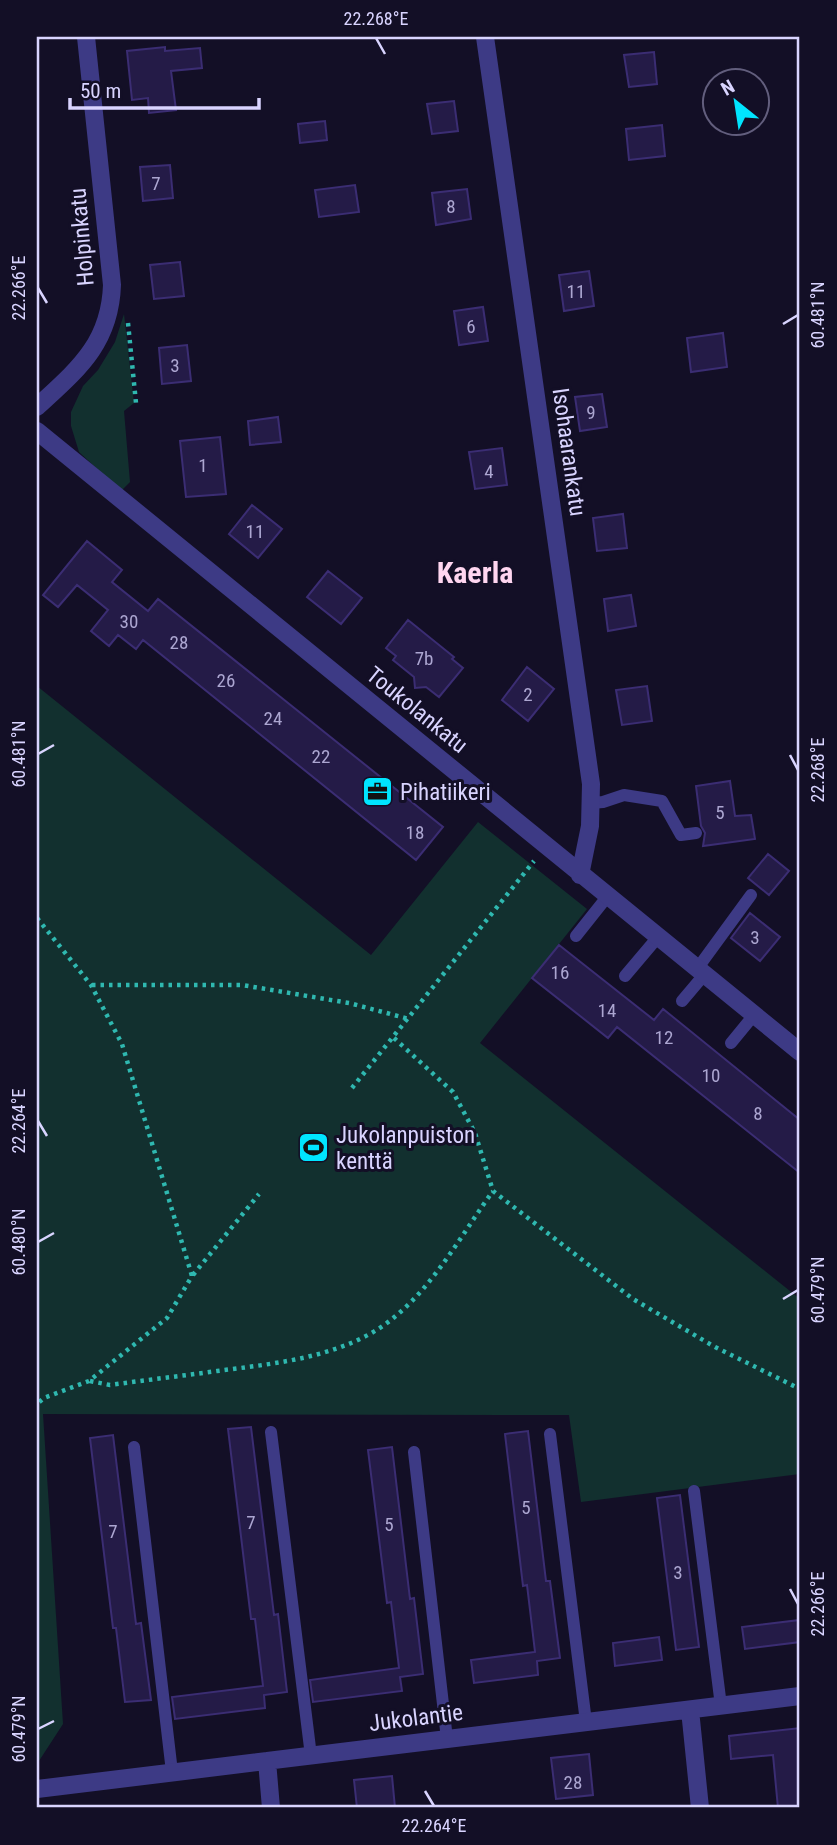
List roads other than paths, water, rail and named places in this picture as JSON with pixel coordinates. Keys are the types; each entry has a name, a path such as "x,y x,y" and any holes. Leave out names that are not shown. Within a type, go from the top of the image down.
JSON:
{"street":[{"name":"Holpinkatu","path":"37,407 95,348 111,306 112,285 86,37"},
{"name":"Isohaarankatu","path":"485,37 591,784 590,826 580,875"},
{"name":"Toukolankatu","path":"37,431 800,1052"},
{"name":"Jukolantie","path":"37,1789 800,1696"},
{"path":"690,1710 700,1808"},
{"path":"267,1761 271,1808"}],"lane":[{"path":"591,803 624,795 662,801 681,835 696,833"},
{"path":"682,1001 751,895"},
{"path":"576,936 607,897"},
{"path":"625,976 658,937"},
{"path":"731,1043 754,1015"},
{"path":"271,1432 311,1756"},
{"path":"550,1434 586,1722"},
{"path":"134,1447 172,1772"},
{"path":"414,1452 447,1739"},
{"path":"694,1491 721,1706"}],"place":[{"name":"Pihatiikeri","path":"377,792"},
{"name":"Jukolanpuiston kenttä","path":"313,1148"}],"district":[{"name":"Kaerla","path":"475,572"}]}
